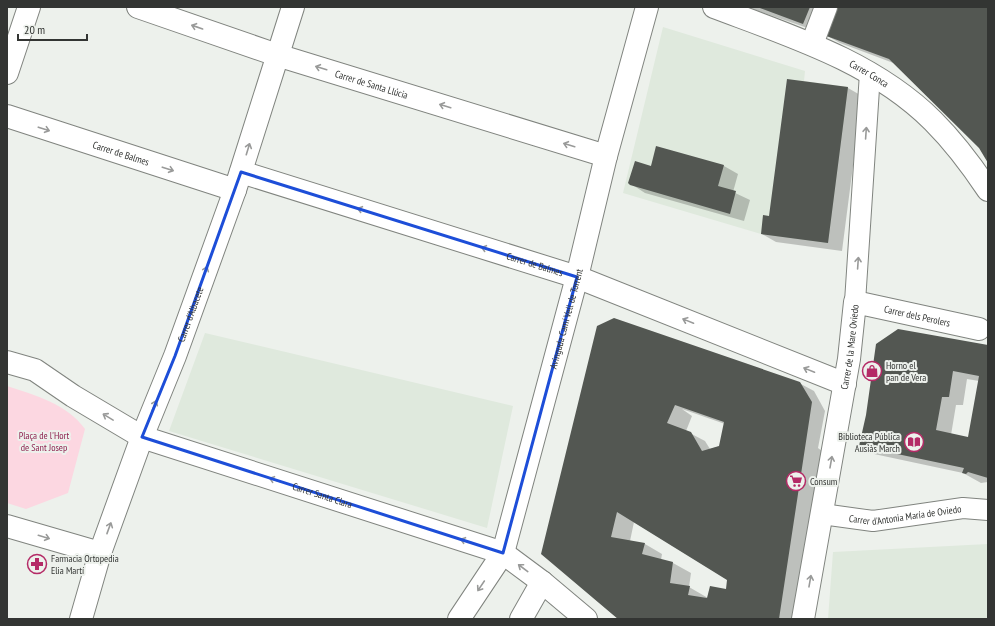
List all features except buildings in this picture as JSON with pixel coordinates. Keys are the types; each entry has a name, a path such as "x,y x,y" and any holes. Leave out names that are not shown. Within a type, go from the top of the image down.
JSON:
{"street":[{"path":"7,73 29,7"},
{"name":"Carrer de Santa Llúcia","path":"138,7 277,55 606,156"},
{"name":"Carrer d'Albacete","path":"81,619 100,553 142,437 175,356 238,181 293,7"},
{"name":"Avinguda Camí Vell de Torrent","path":"459,619 503,553 578,277 606,156 647,7"},
{"name":"Carrer Conca","path":"714,7 812,44 870,73 902,94 933,121 972,166 988,190"},
{"path":"812,44 826,7"},
{"name":"Carrer de la Mare Oviedo","path":"803,619 845,384 855,302 870,73"},
{"name":"Carrer de Balmes","path":"7,116 578,277 845,384"},
{"name":"Carrer dels Perolers","path":"855,302 984,330"},
{"path":"7,362 35,370 73,396 142,437"},
{"name":"Carrer Santa Clara","path":"142,437 503,553 542,582 586,619"},
{"name":"Carrer d'Antonia María de Oviedo","path":"822,514 873,521 963,508 988,510"},
{"path":"7,526 100,553"},
{"path":"521,619 542,582"}],"highlighted area":[{"path":"241,172 577,277 503,553 142,437 175,356"}],"shaded area":[{"path":"663,27 805,71 804,81 848,87 828,243 761,234 623,193"},
{"path":"205,333 513,406 487,528 169,431"},
{"path":"988,544 988,619 828,619 833,552"}],"green space":[{"name":"Plaça de l'Hort de Sant Josep","path":"7,386 39,397 60,407 78,420 85,429 68,493 26,509 7,503"}],"place":[{"name":"Horno el pan de Vera","path":"872,371"},
{"name":"Biblioteca Pública Ausiàs March","path":"914,442"},
{"name":"Consum","path":"796,481"},
{"name":"Farmacia Ortopedia Elia Martí","path":"37,564"}]}
